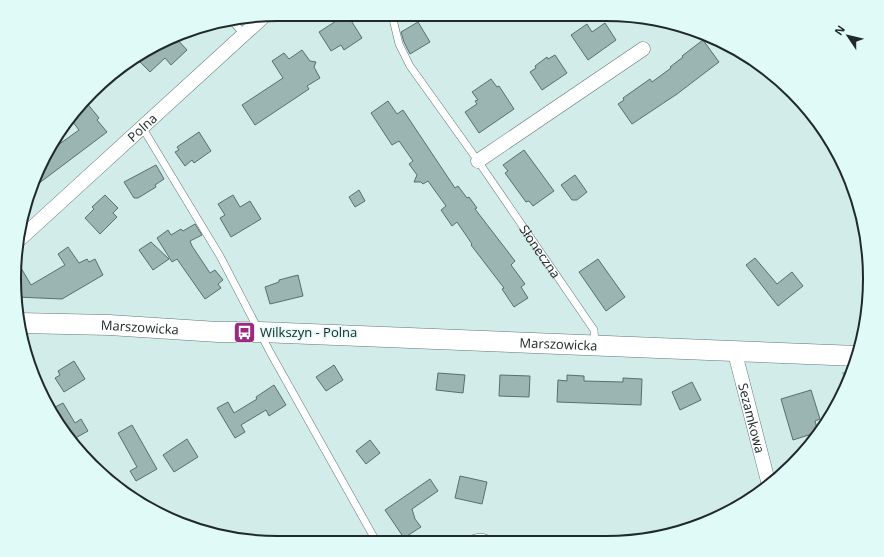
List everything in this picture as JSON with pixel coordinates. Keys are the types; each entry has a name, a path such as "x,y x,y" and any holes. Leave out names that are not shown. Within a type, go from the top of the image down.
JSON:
{"street":[{"name":"Polna","path":"25,234 256,22"},
{"path":"478,161 643,49"},
{"name":"Marszowicka","path":"25,323 218,332 260,332 851,356"},
{"name":"Sezamkowa","path":"736,351 736,357 767,478"}],"lane":[{"name":"Słoneczna","path":"393,21 399,44 410,66 478,161 594,330 595,345"},
{"path":"235,25 244,34"},
{"path":"142,127 220,256 270,352 373,536"}],"building":[{"path":"336,21 351,21 362,38 344,50 341,45 331,51 319,32"},
{"path":"418,22 430,42 410,54 401,32"},
{"path":"605,23 616,40 588,60 571,35 587,24 592,32"},
{"path":"702,40 719,62 677,94 632,124 618,104 624,100 623,98 650,79 652,82 671,68 670,67 683,57 682,56"},
{"path":"179,41 187,50 171,65 165,58 150,72 139,61"},
{"path":"302,50 310,61 316,62 314,67 320,78 307,86 309,89 255,125 242,105 283,78 272,61 284,53 289,59"},
{"path":"555,55 567,73 542,90 530,72 547,57 548,59"},
{"path":"491,79 497,87 499,86 514,109 479,133 465,112 477,104 475,101 478,100 472,92"},
{"path":"388,101 397,114 403,110 455,188 458,186 467,198 469,197 477,208 475,209 515,261 511,265 525,284 521,287 528,298 514,307 502,289 504,288 471,245 472,244 457,222 452,226 441,210 446,206 428,181 423,184 421,182 414,182 417,175 409,164 413,161 399,141 392,145 371,113"},
{"path":"88,105 99,118 97,120 107,132 40,182 58,145 79,130 73,123"},
{"path":"199,132 211,151 194,163 192,160 185,166 175,152 179,150 177,147"},
{"path":"524,150 554,191 533,206 529,201 526,202 505,173 508,171 503,165"},
{"path":"156,165 164,179 155,185 156,187 138,198 134,198 124,182"},
{"path":"575,175 587,192 577,200 572,200 561,185"},
{"path":"359,190 365,201 355,207 349,197"},
{"path":"105,195 118,208 113,213 117,217 100,234 85,218 94,209 92,207"},
{"path":"233,195 240,207 250,201 261,219 231,237 220,218 225,215 218,204"},
{"path":"195,224 202,235 190,241 192,246 210,273 215,270 223,280 218,284 221,288 205,299 177,259 172,262 157,238 168,230 171,235 181,229 183,231"},
{"path":"151,242 169,259 153,270 139,250"},
{"path":"68,247 79,263 87,259 89,262 95,259 103,275 62,299 22,297 22,269 31,285 65,265 58,254"},
{"path":"755,258 777,284 792,272 803,286 778,306 746,265"},
{"path":"598,259 625,297 606,311 579,272"},
{"path":"298,275 303,296 270,304 265,287 279,282 279,280"},
{"path":"74,361 85,379 64,392 55,378 60,375 58,371"},
{"path":"334,365 343,380 326,391 316,377"},
{"path":"438,373 465,375 463,393 436,390"},
{"path":"500,375 530,376 529,397 499,396"},
{"path":"567,375 584,376 584,381 623,382 623,378 642,379 641,405 557,402 558,380 567,381"},
{"path":"692,382 701,400 680,410 672,392"},
{"path":"274,385 286,405 269,416 266,410 241,425 245,432 235,438 217,408 228,402 234,413 257,399 256,397"},
{"path":"811,390 820,419 815,421 817,427 810,434 793,440 781,399"},
{"path":"63,403 75,423 81,419 88,431 76,438 55,407"},
{"path":"132,425 157,469 136,481 130,471 137,467 118,433"},
{"path":"187,439 198,457 174,472 163,455"},
{"path":"370,440 380,453 366,464 356,451"},
{"path":"460,476 487,482 482,504 455,498"},
{"path":"430,479 438,491 412,509 415,519 421,527 407,536 403,536 385,510"}],"place":[{"name":"Wilkszyn - Polna","path":"245,332"}]}
